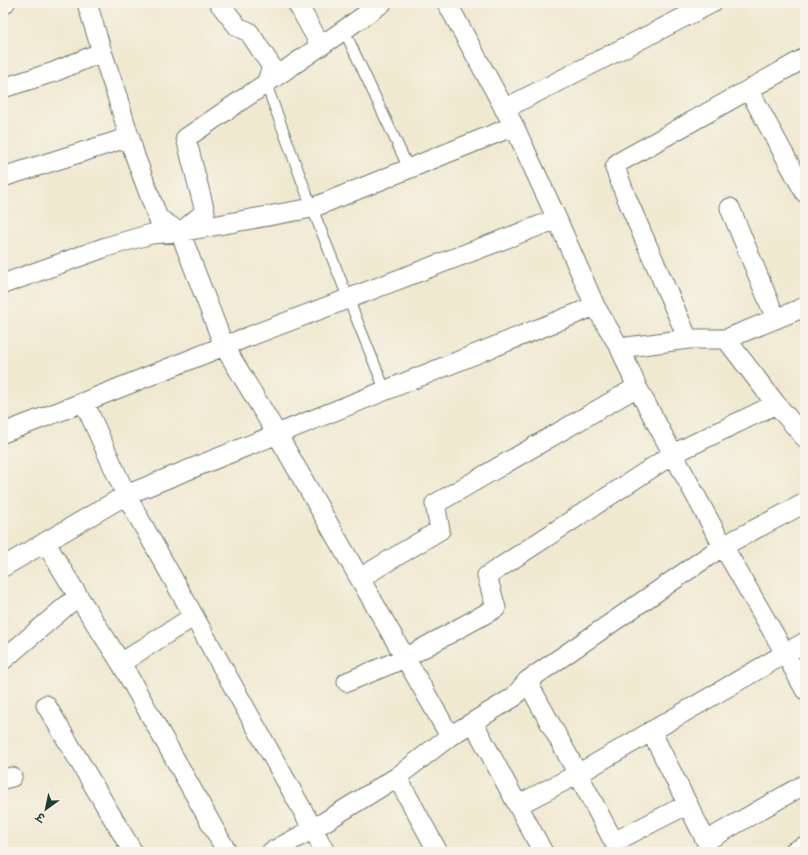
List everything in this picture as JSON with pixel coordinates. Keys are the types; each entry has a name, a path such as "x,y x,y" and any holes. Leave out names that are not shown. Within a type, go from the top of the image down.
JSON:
{"street":[{"path":"87,3 135,156 158,218 180,232 224,346 278,434 450,736"},
{"path":"219,3 238,27 249,32 272,67 266,84"},
{"path":"296,3 321,46"},
{"path":"180,232 205,212 186,138 382,3"},
{"path":"447,3 514,126 595,306 620,348 637,387 723,546 805,690"},
{"path":"504,109 712,3"},
{"path":"3,88 54,72 102,52"},
{"path":"688,339 615,168 618,163 805,58"},
{"path":"749,90 802,181"},
{"path":"3,284 106,247 151,234 180,232 312,208 514,126"},
{"path":"3,177 130,138"},
{"path":"730,208 776,319"},
{"path":"3,433 224,346 557,219"},
{"path":"3,567 126,495 595,306"},
{"path":"620,348 688,339 726,339 805,307"},
{"path":"726,339 776,404 805,438"},
{"path":"360,578 440,530 435,504 637,387"},
{"path":"84,402 126,495 325,852"},
{"path":"347,682 405,658 496,608 487,576 673,454 776,404"},
{"path":"271,852 313,829 396,777 450,736 514,697 527,681 723,546 805,503"},
{"path":"45,542 121,663 227,852"},
{"path":"3,660 78,596"},
{"path":"121,663 194,616"},
{"path":"518,805 578,774 805,642"},
{"path":"527,681 614,842 688,804"},
{"path":"46,705 133,852"},
{"path":"473,722 543,852"},
{"path":"651,731 708,846 805,784"},
{"path":"396,777 438,852"},
{"path":"793,852 805,846"}],"lane":[{"path":"344,30 409,169"},
{"path":"266,84 312,208 385,390"}]}
